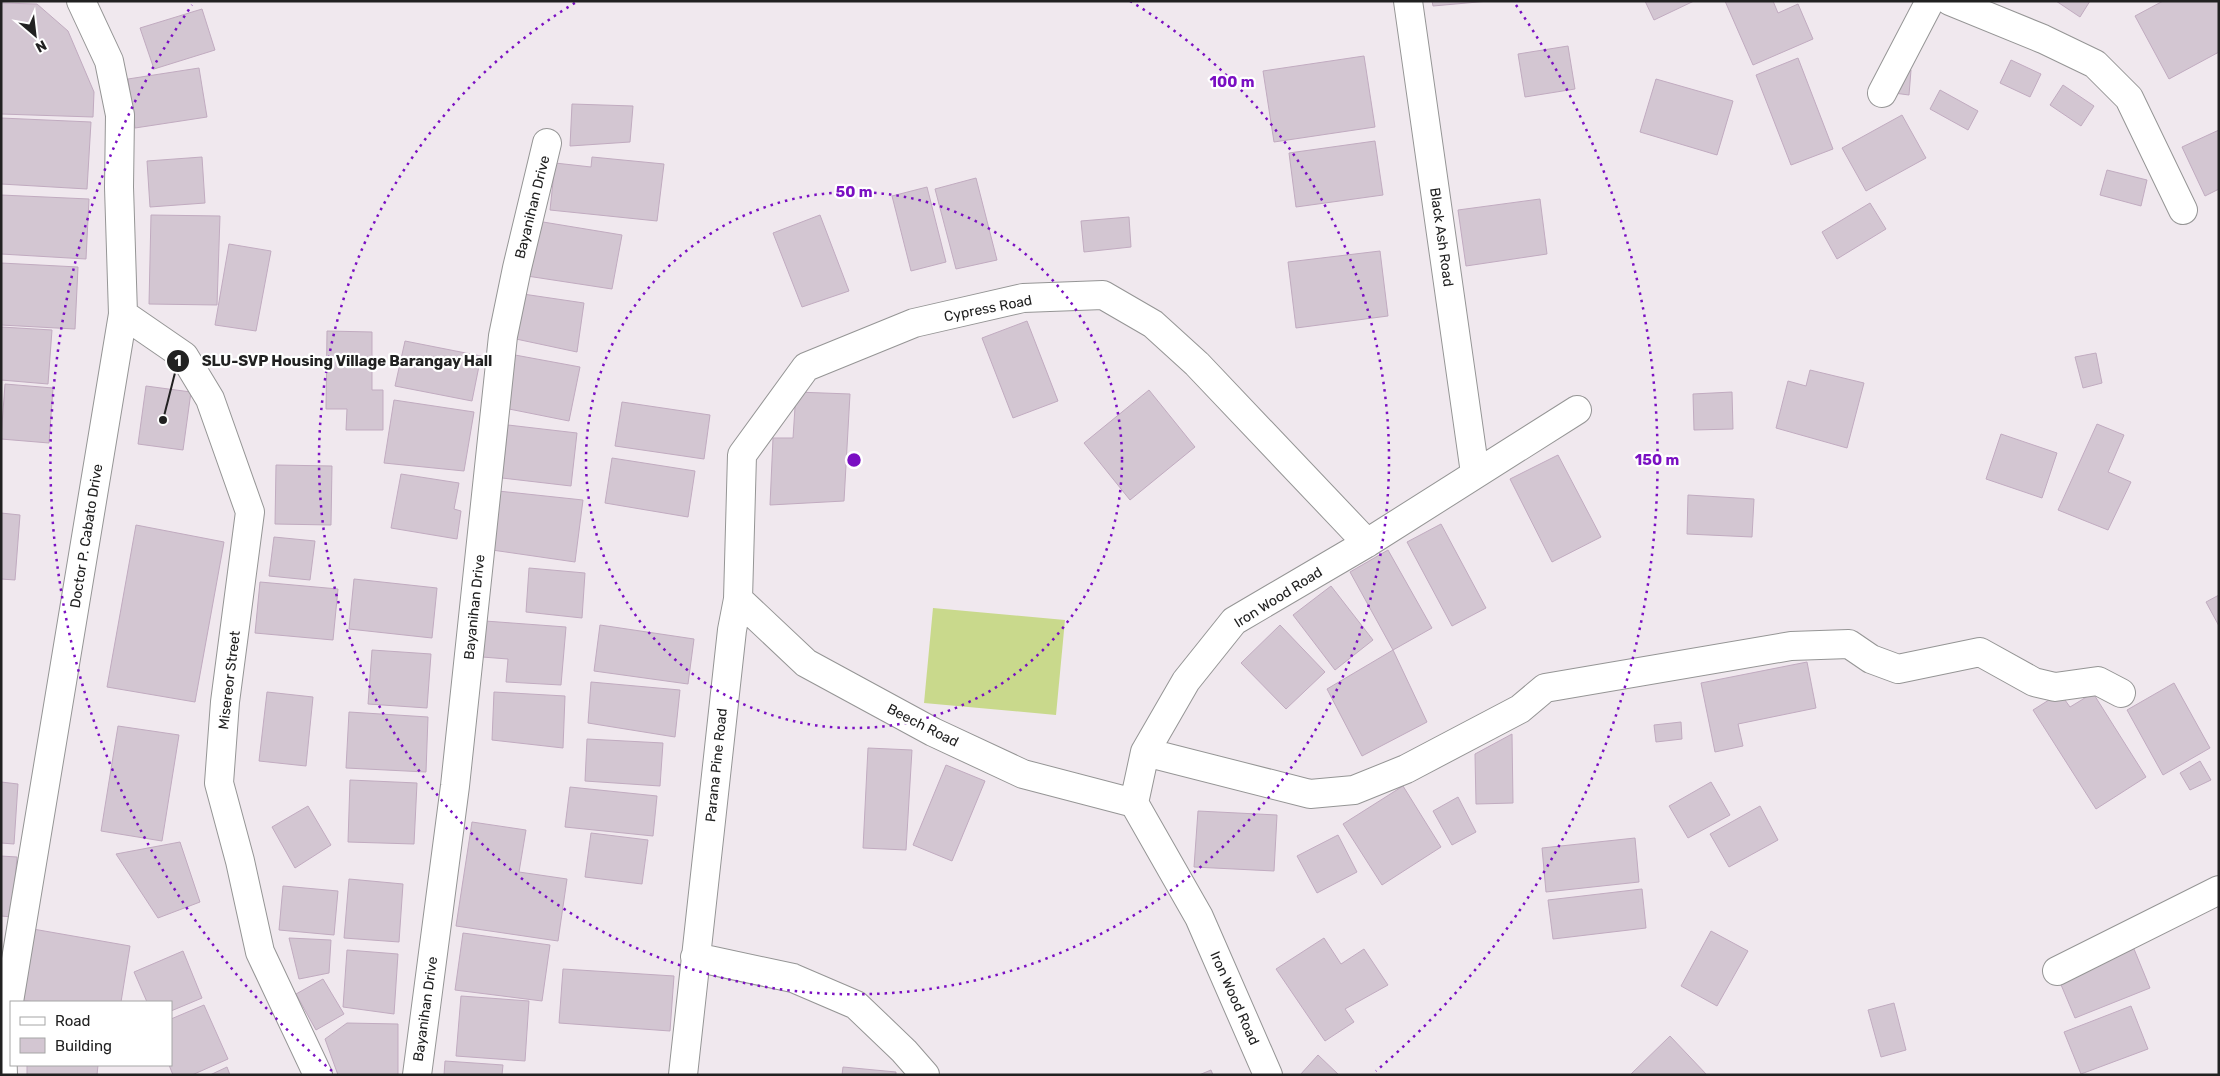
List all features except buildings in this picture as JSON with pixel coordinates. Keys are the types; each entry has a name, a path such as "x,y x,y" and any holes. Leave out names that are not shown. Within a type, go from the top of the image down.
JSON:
{"street":[{"name":"Doctor P. Cabato Drive","path":"3,1075 2,1044 123,314 119,187 120,115 109,61 81,1"},
{"name":"Black Ash Road","path":"1408,1 1475,473"},
{"path":"1882,93 1930,1"},
{"path":"1950,1 2043,39 2095,64 2129,98 2183,210"},
{"name":"Bayanihan Drive","path":"416,1075 455,786 504,336 516,268 548,143"},
{"name":"Cypress Road","path":"742,455 806,367 914,323 1023,298 1103,295 1154,324 1196,364 1367,542"},
{"name":"Misereor Street","path":"123,314 184,356 210,399 250,512 225,702 219,783 240,861 260,952 318,1075"},
{"name":"Iron Wood Road","path":"1268,1075 1199,917 1134,803 1146,752 1186,681 1234,621 1367,542 1578,410"},
{"name":"Parana Pine Road","path":"682,1075 732,630 738,599 742,455"},
{"name":"Beech Road","path":"738,599 806,663 933,732 1023,774 1134,803"},
{"path":"1146,752 1310,794 1354,790 1406,769 1511,714 1545,688 1791,646 1849,644 1871,659 1898,669 1980,652 2034,682 2055,687 2098,682 2122,692"},
{"path":"2057,971 2219,890"},
{"path":"695,957 793,978 856,1006 904,1051 925,1075"}],"green space":[{"path":"933,608 1065,620 1056,715 924,703"}],"place":[{"name":"SLU-SVP Housing Village Barangay Hall","path":"163,420"}]}
